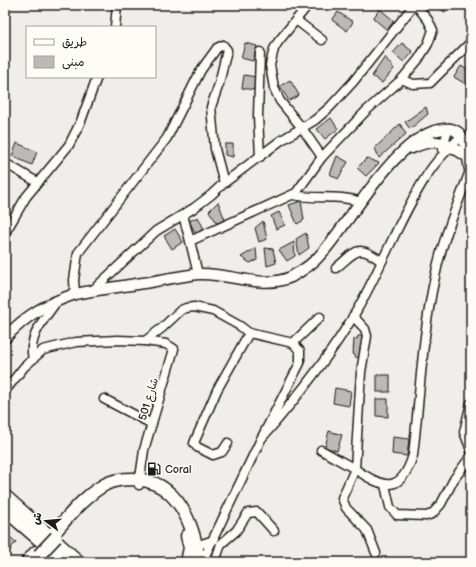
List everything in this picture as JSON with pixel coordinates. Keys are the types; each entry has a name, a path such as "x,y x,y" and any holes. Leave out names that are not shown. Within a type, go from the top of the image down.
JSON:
{"highway":[{"path":"26,562 36,556 54,536 98,495 109,489 139,482 156,490 169,500 182,522 199,562"},
{"path":"5,496 79,562"},
{"path":"5,510 65,562"},
{"path":"186,562 193,547"}],"main road":[{"path":"5,338 30,314 57,300 93,290 198,274 256,281 275,281 290,277 306,268 322,253 384,172 402,153 419,137 435,129 449,128 458,132 461,136 471,172"},
{"path":"402,153 423,143 433,141 448,145 468,158"}],"street":[{"path":"115,26 117,5"},
{"path":"308,5 274,49 270,65 277,96 322,157"},
{"path":"93,290 148,237 211,196 224,182 330,107 353,82 415,5 431,24 433,32 428,44 418,60 402,79 366,111 322,157 298,191 293,195 190,241"},
{"path":"296,20 322,40"},
{"path":"402,79 413,84 430,83 471,42"},
{"path":"75,294 74,280 78,253 166,138 201,70 217,48 223,45 227,50 219,84 211,107 214,142 224,182"},
{"path":"260,52 258,116 260,156"},
{"path":"5,233 15,214 37,182 69,145 81,121 97,78"},
{"path":"448,145 449,128"},
{"path":"261,439 312,378 353,316 415,196 448,145 461,136"},
{"path":"5,163 37,182"},
{"path":"321,450 375,482 385,485 395,483 410,467 413,455 424,348 435,277 445,238 471,172"},
{"path":"293,195 342,198 361,202"},
{"path":"183,215 198,274"},
{"path":"336,268 356,251 362,249 369,252 381,261"},
{"path":"33,359 31,350 32,342 40,326 57,300"},
{"path":"5,391 33,359 48,348 76,342 118,340 145,341 162,328 181,310 194,307 203,308 219,314 249,333 293,343 300,350 300,363 261,439 214,540 202,562"},
{"path":"353,316 365,329 367,336 362,372 355,469 345,490 342,504 366,530 376,553"},
{"path":"293,343 320,317"},
{"path":"228,443 222,452 214,455 198,447 194,443 217,390 249,333"},
{"name":"شارع 501","path":"139,482 144,450 174,350 166,344 145,341"},
{"path":"104,399 152,424"},
{"path":"471,403 464,432 471,450"},
{"path":"385,485 390,507 396,515 426,516 432,514 441,504 454,479 471,456"},
{"path":"214,562 221,544 236,532 248,513 257,512 274,531"},
{"path":"193,547 214,540"}],"building":[{"path":"433,5 449,5 445,12"},
{"path":"380,9 394,21 387,30 373,18"},
{"path":"338,12 353,22 347,31 332,20"},
{"path":"245,43 257,46 253,61 241,58"},
{"path":"402,43 413,52 404,62 393,53"},
{"path":"385,57 394,69 382,83 372,76"},
{"path":"461,66 471,72 471,77 467,85 454,77"},
{"path":"244,75 256,77 254,90 242,88"},
{"path":"290,80 299,95 289,101 280,86"},
{"path":"426,107 428,114 410,129 405,122"},
{"path":"331,118 338,129 325,139 317,129"},
{"path":"400,124 406,134 379,158 375,148"},
{"path":"17,143 37,152 32,165 12,156"},
{"path":"225,144 233,144 233,157 225,155"},
{"path":"337,156 348,162 338,179 330,174"},
{"path":"367,158 379,163 366,176 357,168"},
{"path":"301,201 304,220 297,224 289,205"},
{"path":"218,202 225,220 217,223 209,211"},
{"path":"279,212 285,225 276,229 271,216"},
{"path":"198,217 204,229 196,234 189,221"},
{"path":"263,221 267,239 259,242 255,228"},
{"path":"175,229 183,242 172,249 164,236"},
{"path":"306,233 309,248 299,255 296,239"},
{"path":"294,242 295,256 287,261 279,250"},
{"path":"256,248 257,260 250,263 241,257"},
{"path":"265,248 273,249 276,263 267,266"},
{"path":"358,336 365,336 363,358 355,357 353,354 354,339 357,339"},
{"path":"377,375 390,375 390,392 377,392"},
{"path":"335,388 351,391 349,406 333,403"},
{"path":"376,399 388,399 388,417 376,416"},
{"path":"329,431 342,435 337,451 325,447"},
{"path":"393,437 409,439 407,456 392,454"},
{"path":"5,533 16,542 7,553 5,551"}],"place":[{"name":"Coral","path":"154,469"}]}
